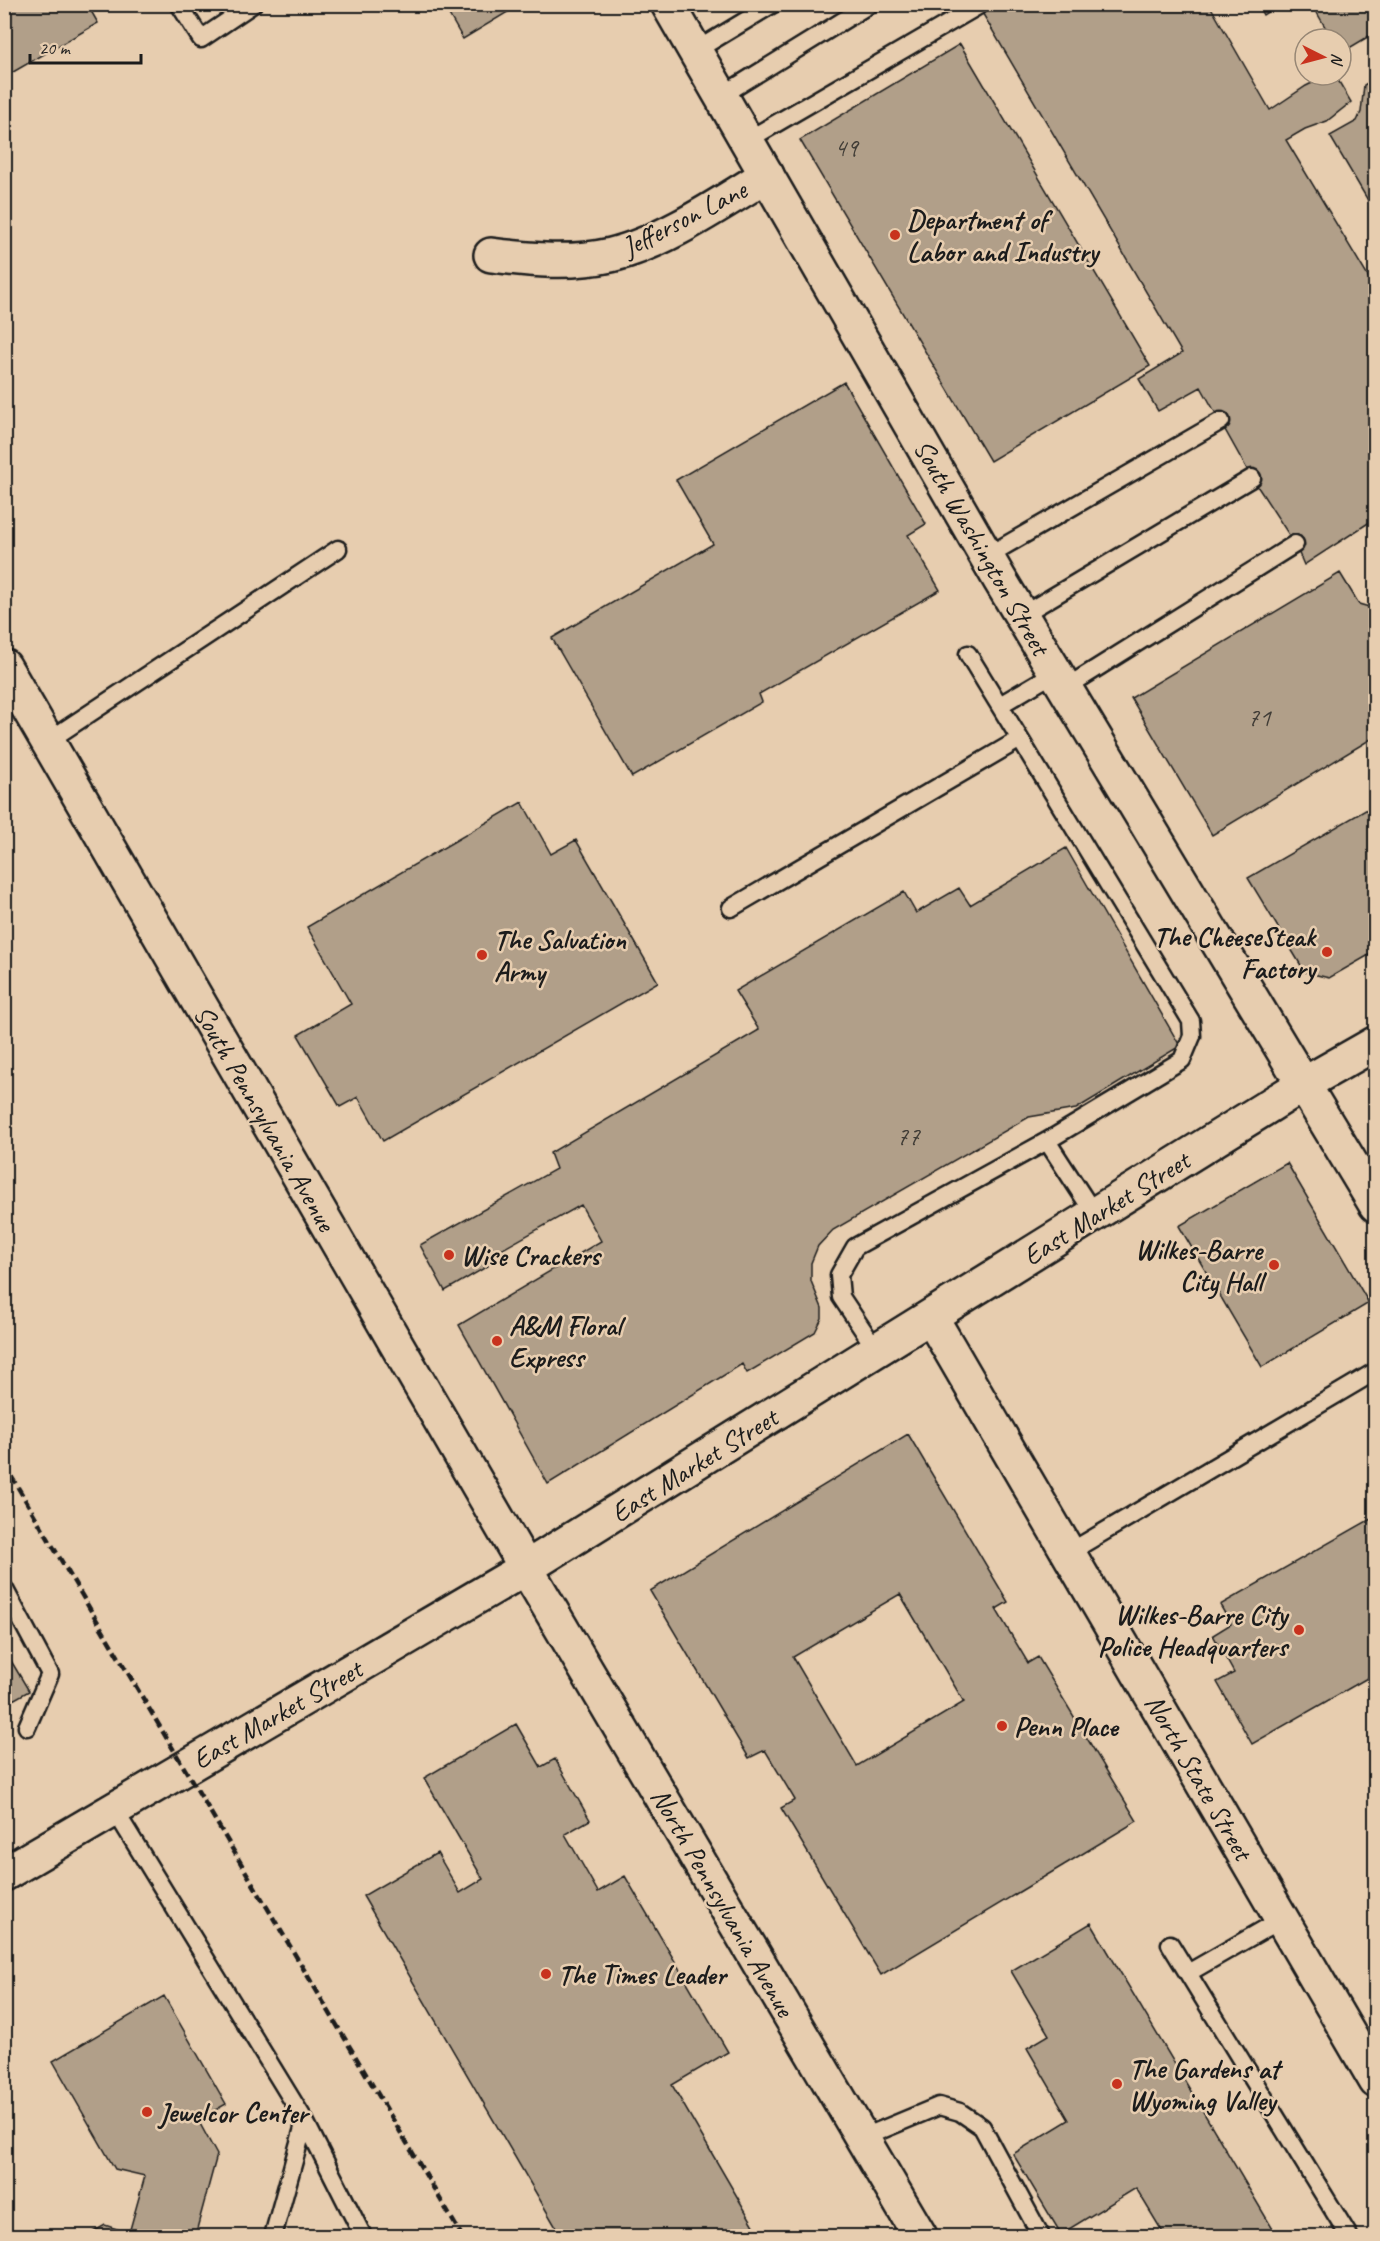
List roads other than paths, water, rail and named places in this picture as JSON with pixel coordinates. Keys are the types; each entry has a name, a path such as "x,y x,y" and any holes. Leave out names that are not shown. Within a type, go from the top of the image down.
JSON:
{"main road":[{"name":"South Washington Street","path":"668,4 987,556 1376,1205"},
{"name":"Jefferson Lane","path":"491,255 559,261 611,255 651,241 705,213 767,175"},
{"name":"South Pennsylvania Avenue","path":"4,666 526,1568"},
{"name":"East Market Street","path":"4,1875 526,1568 1304,1084 1376,1043"},
{"name":"North State Street","path":"931,1317 1376,2081"},
{"name":"North Pennsylvania Avenue","path":"526,1568 920,2236"}],"lane":[{"path":"179,4 201,39 253,4"},
{"path":"695,51 773,4"},
{"path":"721,96 870,4"},
{"path":"746,141 978,6"},
{"path":"987,556 1221,422"},
{"path":"1022,615 1252,478"},
{"path":"1000,705 1061,680 1295,544"},
{"path":"48,741 338,549"},
{"path":"877,1351 841,1297 838,1275 855,1247 1047,1141 1182,1060 1192,1036 1191,1021 968,654"},
{"path":"731,909 1020,739"},
{"path":"1047,1141 1095,1215"},
{"path":"1068,1553 1376,1371"},
{"path":"4,1588 50,1674 27,1727"},
{"path":"114,1809 305,2121 363,2236"},
{"path":"1188,1973 1282,1919"},
{"path":"1170,1944 1349,2236"},
{"path":"862,2138 939,2106 960,2112 981,2127 1041,2236"},
{"path":"273,2236 305,2121"}],"railway":[{"path":"4,1464 462,2236"}],"place":[{"name":"Department of Labor and Industry","path":"895,235"},
{"name":"The CheeseSteak Factory","path":"1327,952"},
{"name":"The Salvation Army","path":"482,955"},
{"name":"Wise Crackers","path":"449,1255"},
{"name":"Wilkes-Barre City Hall","path":"1274,1265"},
{"name":"A&M Floral Express","path":"497,1341"},
{"name":"Wilkes-Barre City Police Headquarters","path":"1299,1630"},
{"name":"Penn Place","path":"1002,1726"},
{"name":"The Times Leader","path":"546,1974"},
{"name":"The Gardens at Wyoming Valley","path":"1117,2084"},
{"name":"Jewelcor Center","path":"147,2112"}]}
